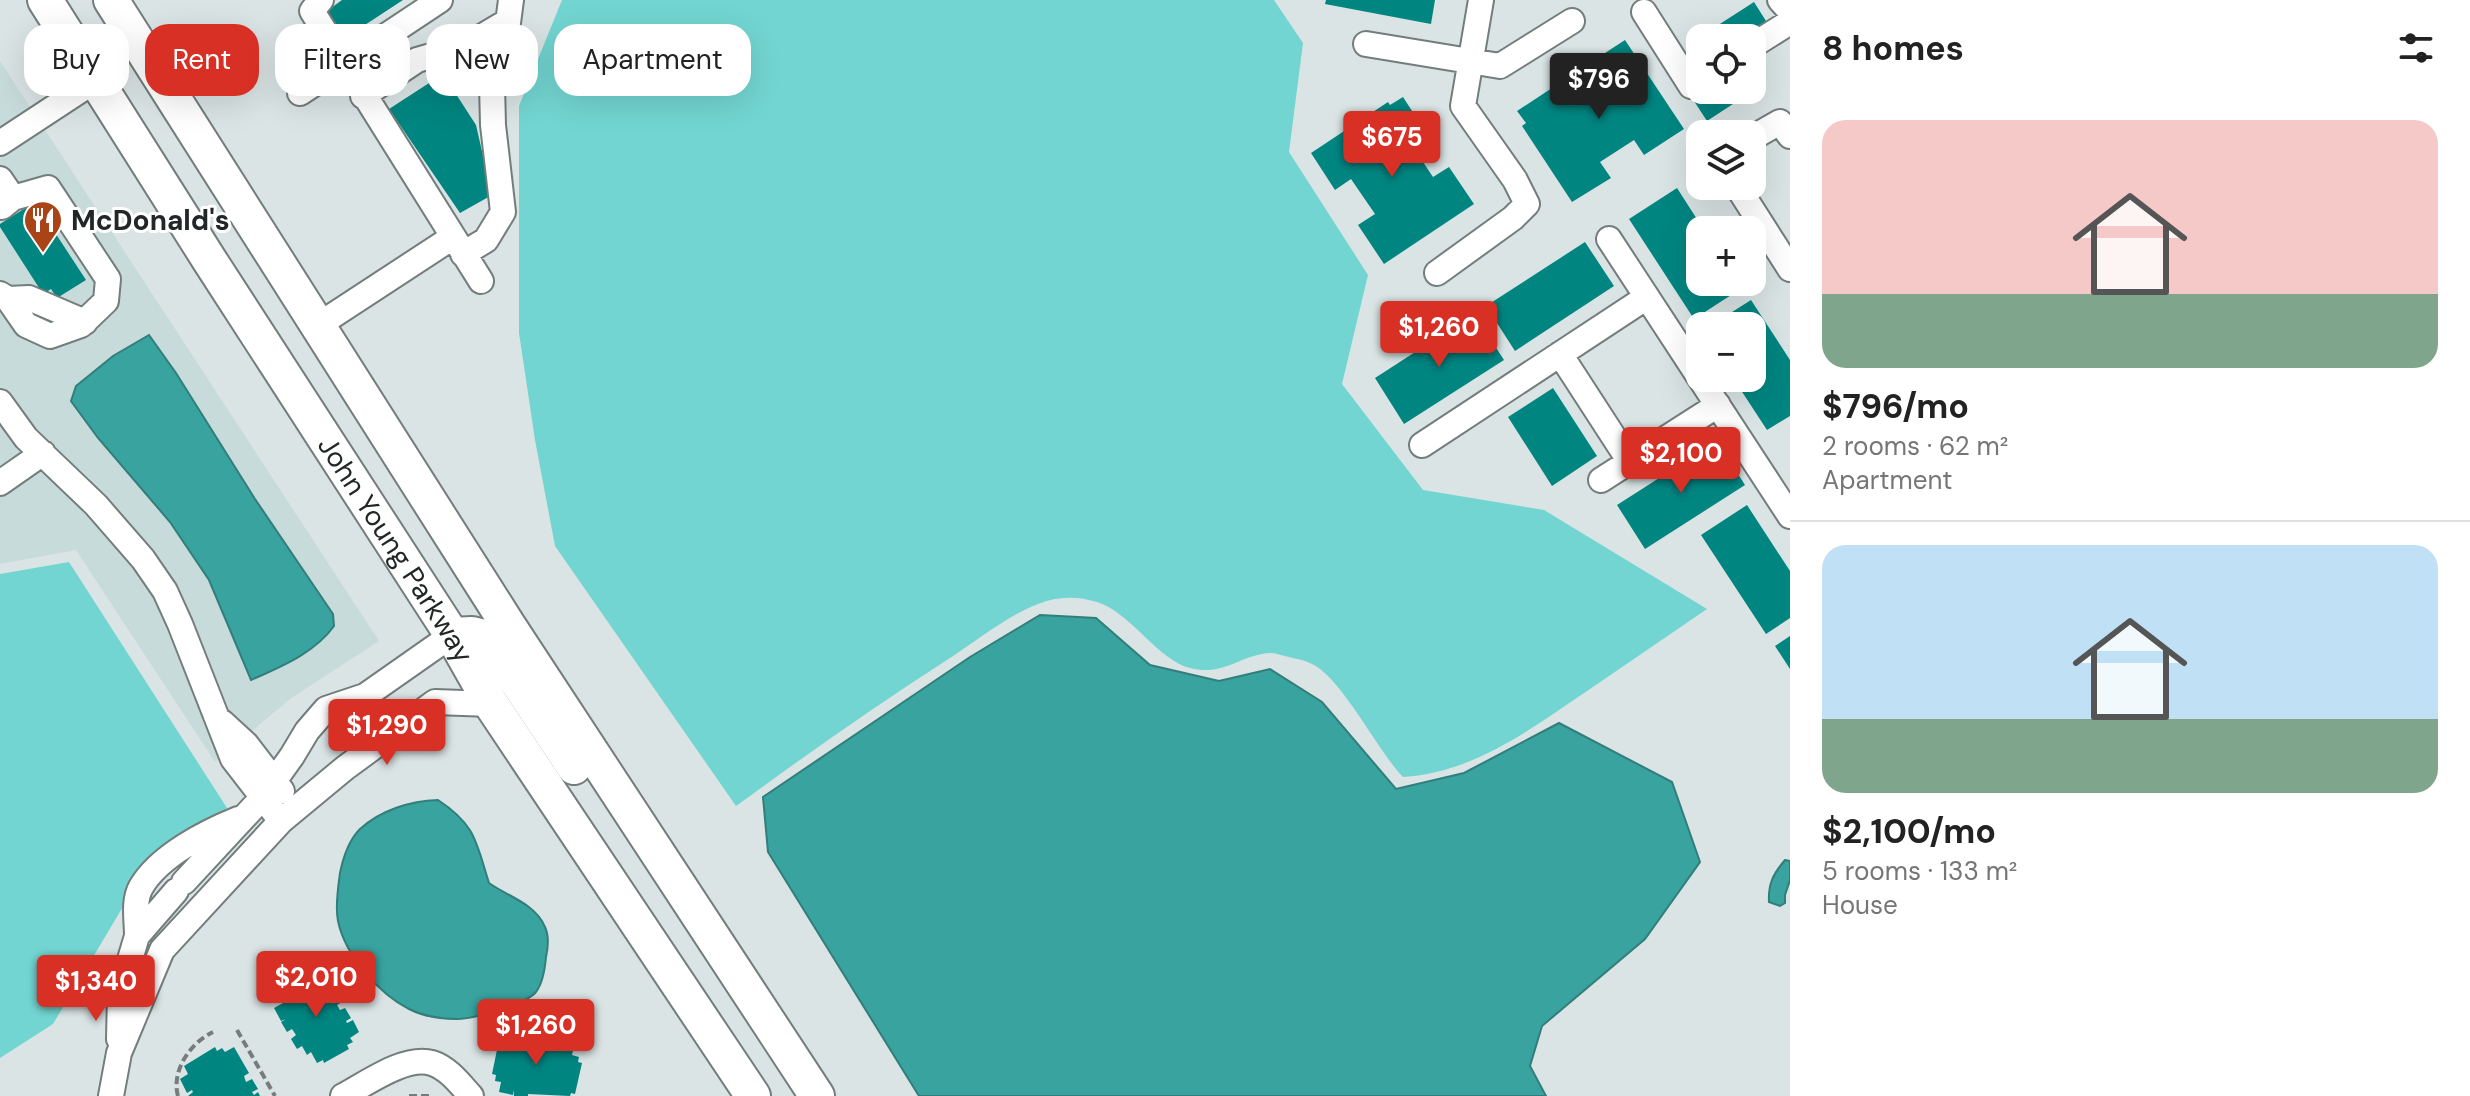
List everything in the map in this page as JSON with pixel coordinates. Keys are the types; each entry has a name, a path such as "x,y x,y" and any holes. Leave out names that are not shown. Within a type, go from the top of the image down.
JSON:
{"highway":[{"name":"John Young Parkway","path":"45,0 60,24"},
{"name":"John Young Parkway","path":"111,0 508,625 817,1096"},
{"name":"John Young Parkway","path":"106,96 452,635 491,704 753,1096"},
{"path":"399,553 417,567 458,616 508,625"},
{"path":"452,635 472,634 488,638 657,894 713,938"}],"street":[{"path":"403,24 440,0"},
{"path":"1437,273 1513,218 1527,204 1515,180 1463,106 1481,0"},
{"path":"1780,0 1790,11"},
{"path":"322,4 329,24"},
{"path":"317,326 458,246 486,240 503,212 493,125 492,85 506,38 509,11"},
{"path":"410,65 466,46 509,11"},
{"path":"1644,12 1686,78"},
{"path":"1366,44 1500,66 1572,21"},
{"path":"1766,37 1790,22"},
{"path":"0,143 72,96"},
{"path":"363,96 481,281"},
{"path":"1766,130 1780,122 1790,136"},
{"path":"4,195 48,188 108,279 106,301 85,322 50,336 26,325 4,296"},
{"path":"1746,200 1790,269"},
{"path":"1609,239 1790,516"},
{"path":"1422,445 1647,297"},
{"path":"1560,354 1630,462"},
{"path":"0,402 26,438 96,505 143,559 165,591 215,715 246,744 261,797 288,816"},
{"path":"1601,480 1718,405"},
{"path":"2,478 43,453"},
{"path":"111,1096 119,1053 120,993 144,928 261,797 326,709 365,696 452,635"},
{"path":"119,1053 162,950 288,816 345,768 435,702 491,704"},
{"path":"144,928 136,903 141,887 149,878 189,843 261,797"},
{"path":"144,928 178,933"},
{"path":"343,1096 393,1069 414,1063 431,1063 453,1076 471,1096"}],"path":[{"path":"237,1030 275,1096"},
{"path":"178,1096 178,1074 185,1057 207,1034 213,1032"},
{"path":"409,1096 430,1096"}],"shaded area":[{"path":"562,0 1274,0 1303,43 1289,152 1368,275 1342,384 1423,490 1544,510 1707,609 1546,719 1501,746 1454,767 1403,777 1335,683 1312,664 1271,653 1213,670 1190,668 1167,656 1109,607 1082,599 1052,599 1026,609 993,629 842,730 736,806 555,546 519,333 519,106 523,96 538,96 538,59"},
{"path":"0,61 379,641 290,699 215,762 76,550 0,564"},
{"path":"149,335 333,614 334,626 317,644 251,680 209,580 170,522 98,438 71,401 76,386 113,356"},
{"path":"69,562 227,808 133,890 53,1024 0,1058 0,574"},
{"path":"1040,615 1096,618 1150,665 1219,681 1270,669 1322,702 1396,789 1464,773 1559,723 1672,782 1700,862 1645,939 1542,1026 1530,1066 1546,1096 919,1096 768,852 763,797 970,657"},
{"path":"438,800 467,826 477,845 489,883 535,912 548,938 543,975 536,992 510,1006 456,1019 420,1014 386,994 356,960 342,934 337,915 341,867 356,833 387,812 417,802"},
{"path":"1785,860 1790,861 1790,880 1785,903 1780,906 1769,902 1769,890 1774,875"}],"building":[{"path":"342,0 403,0 366,24 336,24 327,11"},
{"path":"1326,0 1435,0 1431,24 1325,4"},
{"path":"1754,2 1766,21 1761,24 1720,24"},
{"path":"1625,40 1684,129 1644,155 1634,140 1600,162 1611,178 1572,202 1522,126 1526,123 1517,111 1552,88 1562,104 1596,82 1585,66"},
{"path":"426,85 426,96 457,96 476,125 492,195 460,213 389,109"},
{"path":"1403,97 1425,131 1409,141 1433,177 1449,167 1474,204 1384,264 1358,225 1375,214 1351,179 1335,190 1311,153 1388,102 1390,105"},
{"path":"1696,104 1733,104 1709,120"},
{"path":"1677,188 1695,216 1686,216 1686,296 1730,296 1705,312 1689,312 1629,219"},
{"name":"McDonald's","path":"35,202 86,280 57,298 51,289 43,294 0,227 0,224"},
{"path":"1585,242 1614,286 1515,351 1486,306"},
{"path":"1751,300 1759,312 1732,312"},
{"path":"1474,314 1504,360 1404,424 1375,378"},
{"path":"1766,323 1790,360 1790,416 1767,430 1742,392 1766,392"},
{"path":"1553,388 1597,456 1552,486 1508,417"},
{"path":"1717,441 1745,485 1645,549 1617,505"},
{"path":"1747,505 1790,571 1790,618 1766,634 1701,535"},
{"path":"1790,636 1790,669 1775,646"},
{"path":"309,975 311,980 317,976 321,982 328,978 336,990 331,993 336,991 342,1002 337,1005 340,1010 345,1008 351,1018 347,1023 353,1020 359,1032 350,1038 353,1042 347,1045 349,1049 324,1063 323,1060 317,1063 311,1052 307,1055 302,1046 297,1049 291,1039 296,1035 292,1029 287,1032 281,1022 286,1019 281,1021 274,1008 283,1003 279,997 284,994 282,991"},
{"path":"512,1032 526,1035 525,1041 528,1035 540,1038 539,1044 546,1045 547,1040 558,1042 559,1049 561,1043 574,1046 572,1055 579,1057 578,1062 582,1063 575,1094 514,1096 514,1090 513,1095 499,1092 501,1082 495,1081 496,1075 492,1074 498,1045 502,1046 503,1040 510,1041"},
{"path":"215,1047 217,1051 222,1048 225,1052 234,1047 249,1073 244,1076 246,1082 252,1079 258,1089 252,1092 254,1095 258,1092 260,1096 188,1096 193,1092 187,1093 180,1079 188,1074 184,1066"}],"place":[{"name":"McDonald's","path":"43,254"}]}
